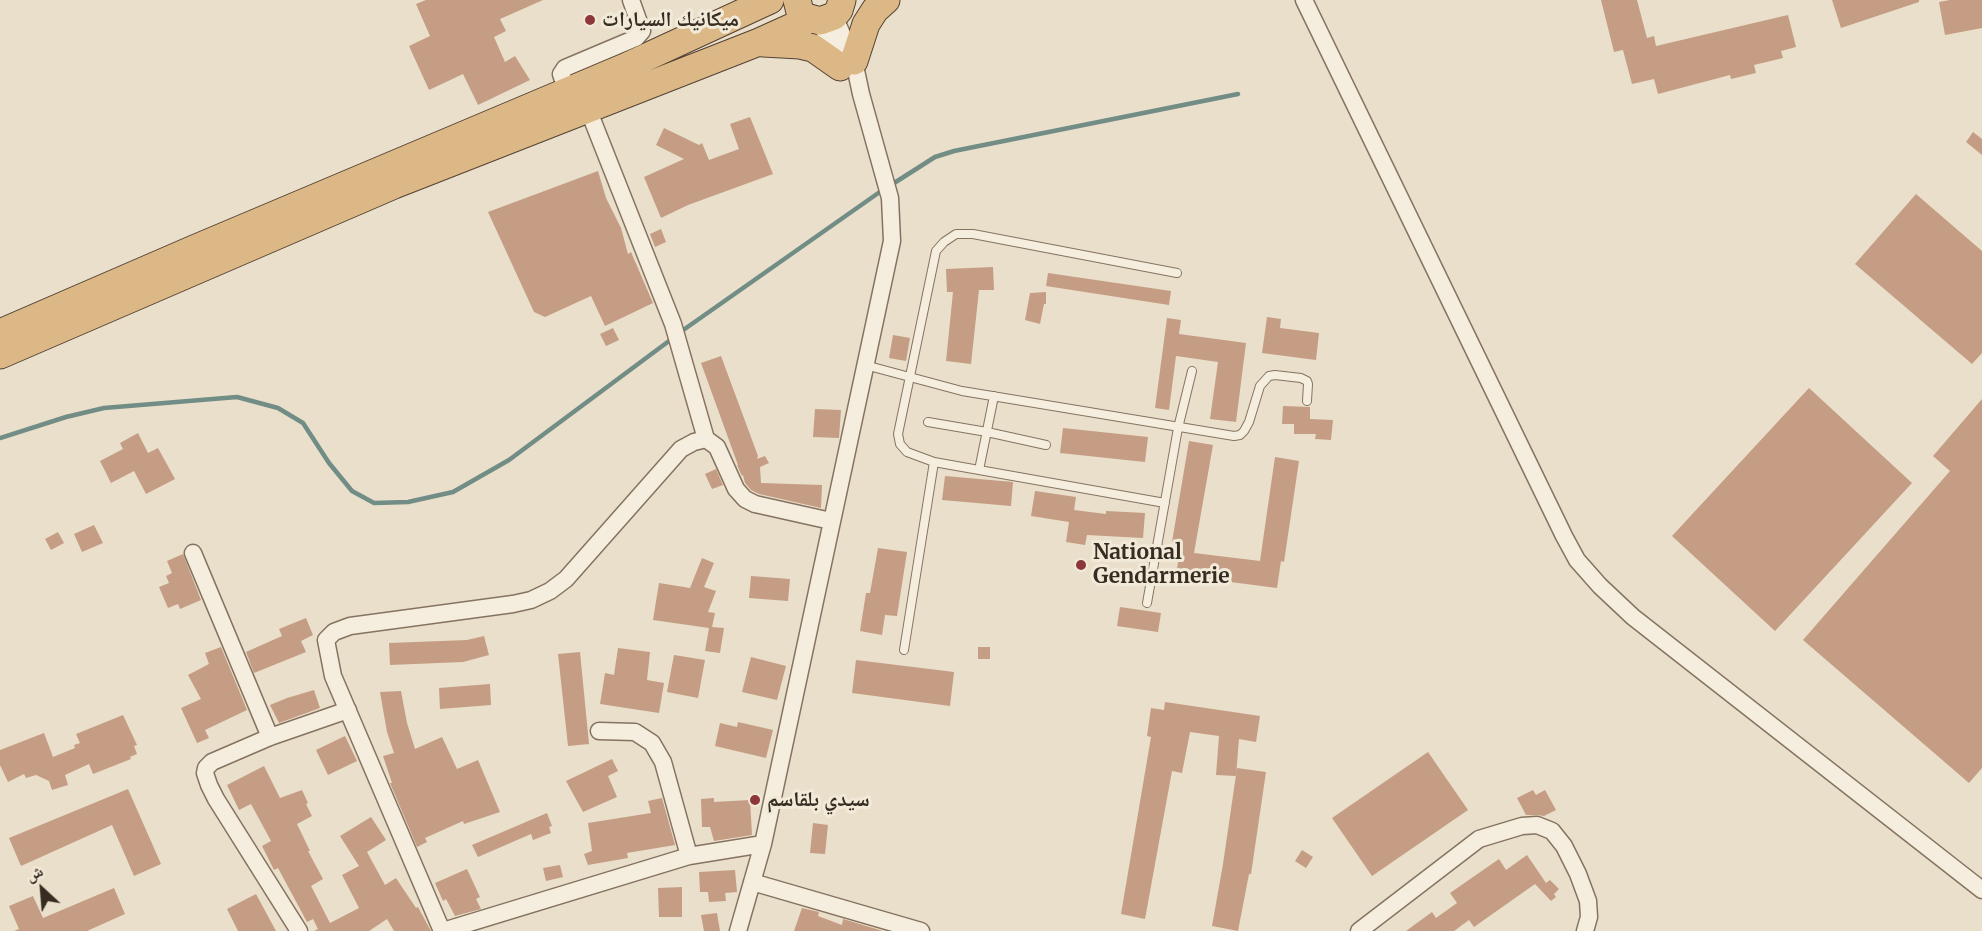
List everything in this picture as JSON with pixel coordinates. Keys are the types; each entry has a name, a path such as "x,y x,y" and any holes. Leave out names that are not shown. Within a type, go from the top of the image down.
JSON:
{"highway":[{"path":"0,355 394,185 578,100 646,58 770,0"},
{"path":"759,42 813,48 847,64 866,24 875,10 886,0"},
{"path":"0,333 194,249 578,100 759,42 828,8"}],"street":[{"path":"631,0 642,31 636,38 565,68 561,74 578,100 673,324 706,439 717,447 736,489 744,498 755,504 831,521"},
{"path":"1304,0 1577,560 1633,618 1982,890"},
{"path":"738,931 763,844 892,241 890,198 861,94 847,64 828,8"},
{"path":"706,439 681,449 566,579 550,591 531,600 513,604 350,626 334,632 326,640 328,655 333,676 443,931 689,856 763,844"},
{"path":"193,553 270,737"},
{"path":"299,931 208,785 206,768 212,762 270,737 348,710"},
{"path":"598,731 635,732 652,742 663,762 689,856"},
{"path":"1359,931 1479,839 1522,826 1538,825 1551,831 1564,846 1578,874 1588,900 1589,917 1585,931"},
{"path":"752,882 921,931"}],"lane":[{"path":"1165,503 934,462 907,452 900,444 898,434 936,251 956,234 973,234 1177,273"},
{"path":"865,365 963,391 1234,436 1240,435 1249,423 1260,386 1265,379 1275,375 1301,378 1307,381 1307,401"},
{"path":"1148,603 1178,428 1192,370"},
{"path":"980,470 994,396"},
{"path":"928,422 1046,445"},
{"path":"904,650 934,462"}],"building":[{"path":"426,0 543,0 500,19 506,31 494,37 505,62 515,56 530,80 478,105 463,74 429,90 409,46 430,36 416,4"},
{"path":"1601,0 1637,0 1647,38 1654,36 1656,46 1788,15 1796,47 1781,51 1783,58 1754,65 1756,73 1731,79 1730,75 1658,94 1654,79 1632,84 1623,50 1614,52"},
{"path":"1832,0 1919,0 1919,2 1841,28"},
{"path":"1982,0 1982,28 1945,35 1939,2"},
{"path":"750,117 773,174 688,205 661,218 644,177 684,159 656,145 664,128 699,145 702,143 709,160 739,149 730,124"},
{"path":"1973,132 1982,139 1982,155 1966,142"},
{"path":"598,171 606,198 621,228 628,254 631,252 653,303 605,326 591,296 545,317 534,312 488,212"},
{"path":"1916,194 1982,251 1982,353 1972,364 1855,264"},
{"path":"661,229 666,242 655,247 650,234"},
{"path":"993,267 994,290 979,290 971,364 946,361 953,292 947,292 946,269"},
{"path":"1048,273 1171,291 1169,305 1046,286"},
{"path":"1046,292 1046,304 1044,304 1040,324 1025,320 1030,293"},
{"path":"1267,317 1281,319 1280,328 1319,333 1316,360 1262,353"},
{"path":"1167,318 1181,320 1179,334 1246,343 1236,422 1210,419 1218,362 1176,356 1169,410 1155,408"},
{"path":"613,328 619,340 606,346 600,334"},
{"path":"893,335 910,338 906,361 889,358"},
{"path":"721,356 758,456 757,459 765,456 769,463 760,467 761,483 822,485 821,508 759,494 745,483 701,363"},
{"path":"1809,388 1912,483 1775,631 1672,536"},
{"path":"1982,399 1982,768 1969,783 1803,640 1950,471 1933,456"},
{"path":"1283,406 1310,407 1310,419 1333,420 1331,440 1315,439 1316,434 1294,434 1294,424 1282,424"},
{"path":"815,409 841,410 839,438 813,437"},
{"path":"1063,428 1148,437 1145,462 1060,453"},
{"path":"138,433 148,453 158,448 175,479 146,494 134,471 111,483 100,461 123,449 120,443"},
{"path":"1189,441 1213,445 1194,553 1260,561 1275,457 1299,461 1284,562 1281,561 1277,588 1176,575 1181,543 1172,542"},
{"path":"716,469 723,485 712,489 705,474"},
{"path":"945,476 1013,482 1011,506 942,500"},
{"path":"1035,491 1076,497 1074,510 1106,514 1106,511 1145,513 1143,538 1087,535 1085,545 1066,542 1069,522 1031,516"},
{"path":"94,525 103,543 82,552 74,534"},
{"path":"58,532 64,543 51,550 45,539"},
{"path":"878,548 907,552 897,616 885,615 882,635 860,631 866,593 870,593"},
{"path":"183,554 201,600 180,609 178,604 168,608 159,587 169,583 166,576 172,573 167,561"},
{"path":"702,558 714,563 704,587 716,591 708,612 715,613 712,627 724,628 720,653 705,651 709,628 653,620 659,583 690,588"},
{"path":"751,576 790,579 788,601 749,598"},
{"path":"1120,607 1161,613 1158,632 1117,626"},
{"path":"306,618 313,635 301,641 306,652 254,673 246,652 282,636 279,629"},
{"path":"484,636 489,655 463,662 390,665 389,643 467,640"},
{"path":"221,647 247,710 205,730 209,738 197,743 181,708 201,699 188,675 209,664 205,653"},
{"path":"978,647 990,647 990,659 978,659"},
{"path":"618,648 650,652 647,680 664,683 659,713 600,704 605,673 614,675"},
{"path":"580,652 589,744 568,746 558,654"},
{"path":"674,655 705,660 698,698 667,692"},
{"path":"751,657 786,666 777,700 742,692"},
{"path":"856,660 954,672 950,706 852,693"},
{"path":"490,684 491,705 440,709 439,688"},
{"path":"314,690 320,708 279,723 270,705"},
{"path":"401,691 415,749 442,737 457,769 478,760 500,812 464,824 463,821 425,838 427,842 417,847 390,783 392,783 383,756 394,753 387,732 380,692"},
{"path":"1165,702 1260,716 1256,742 1239,739 1236,776 1216,775 1219,736 1190,732 1182,773 1172,771 1145,919 1121,914 1151,737 1147,736 1151,708 1164,710"},
{"path":"123,715 137,745 134,746 137,754 130,757 131,759 93,774 89,764 65,775 68,785 52,790 49,781 36,775 26,778 24,774 8,782 0,765 0,750 44,733 53,757 75,748 74,745 80,743 76,734"},
{"path":"738,722 773,730 766,758 715,746 720,723 737,727"},
{"path":"345,736 357,761 328,775 316,750"},
{"path":"1428,752 1468,810 1372,876 1332,818"},
{"path":"612,759 618,771 608,776 617,797 583,812 566,781"},
{"path":"264,766 280,798 302,790 308,803 306,804 312,816 297,824 323,879 311,886 330,923 359,908 342,875 359,866 340,836 371,817 386,840 367,852 385,885 396,878 416,908 418,907 431,931 394,931 387,919 369,931 314,931 318,929 313,919 307,922 278,868 274,870 262,846 271,841 251,804 239,810 227,785"},
{"path":"1237,768 1266,772 1251,874 1249,874 1238,931 1212,926"},
{"path":"128,789 161,864 134,876 112,825 21,866 9,838"},
{"path":"1533,790 1536,795 1545,790 1556,810 1544,816 1526,815 1517,798"},
{"path":"662,798 675,845 627,853 628,858 588,865 584,854 592,851 588,823 651,813 648,801"},
{"path":"714,798 714,802 750,800 752,835 714,841 710,827 702,827 701,799"},
{"path":"547,813 552,826 549,827 551,833 533,840 531,834 478,857 472,845"},
{"path":"813,823 828,825 825,854 810,853"},
{"path":"1302,850 1313,857 1306,868 1295,861"},
{"path":"1527,855 1546,883 1550,880 1559,889 1554,894 1556,897 1551,901 1535,884 1474,927 1469,920 1454,931 1406,931 1432,912 1436,918 1457,903 1450,893 1499,859 1506,870"},
{"path":"560,865 563,877 546,881 543,868"},
{"path":"467,869 480,897 476,899 481,909 455,916 446,899 443,901 435,883"},
{"path":"735,870 737,892 725,893 726,901 709,902 708,892 700,892 699,872"},
{"path":"682,887 682,917 659,917 658,888"},
{"path":"114,888 125,914 87,931 14,931 19,929 9,906 33,896 43,918"},
{"path":"256,894 276,931 238,931 227,909"},
{"path":"802,908 819,912 818,916 842,925 843,919 883,931 794,931"},
{"path":"717,913 720,931 704,931 701,915"}],"waterway":[{"path":"891,185 935,157 954,151 1238,94"},
{"path":"679,333 884,189"},
{"path":"0,438 66,417 104,408 237,397 278,408 303,423 329,463 352,491 374,503 408,502 453,492 509,460 673,338"}],"place":[{"name":"ميكانيك السيارات","path":"590,20"},
{"name":"National Gendarmerie","path":"1081,565"},
{"name":"سيدي بلقاسم","path":"755,800"}]}
